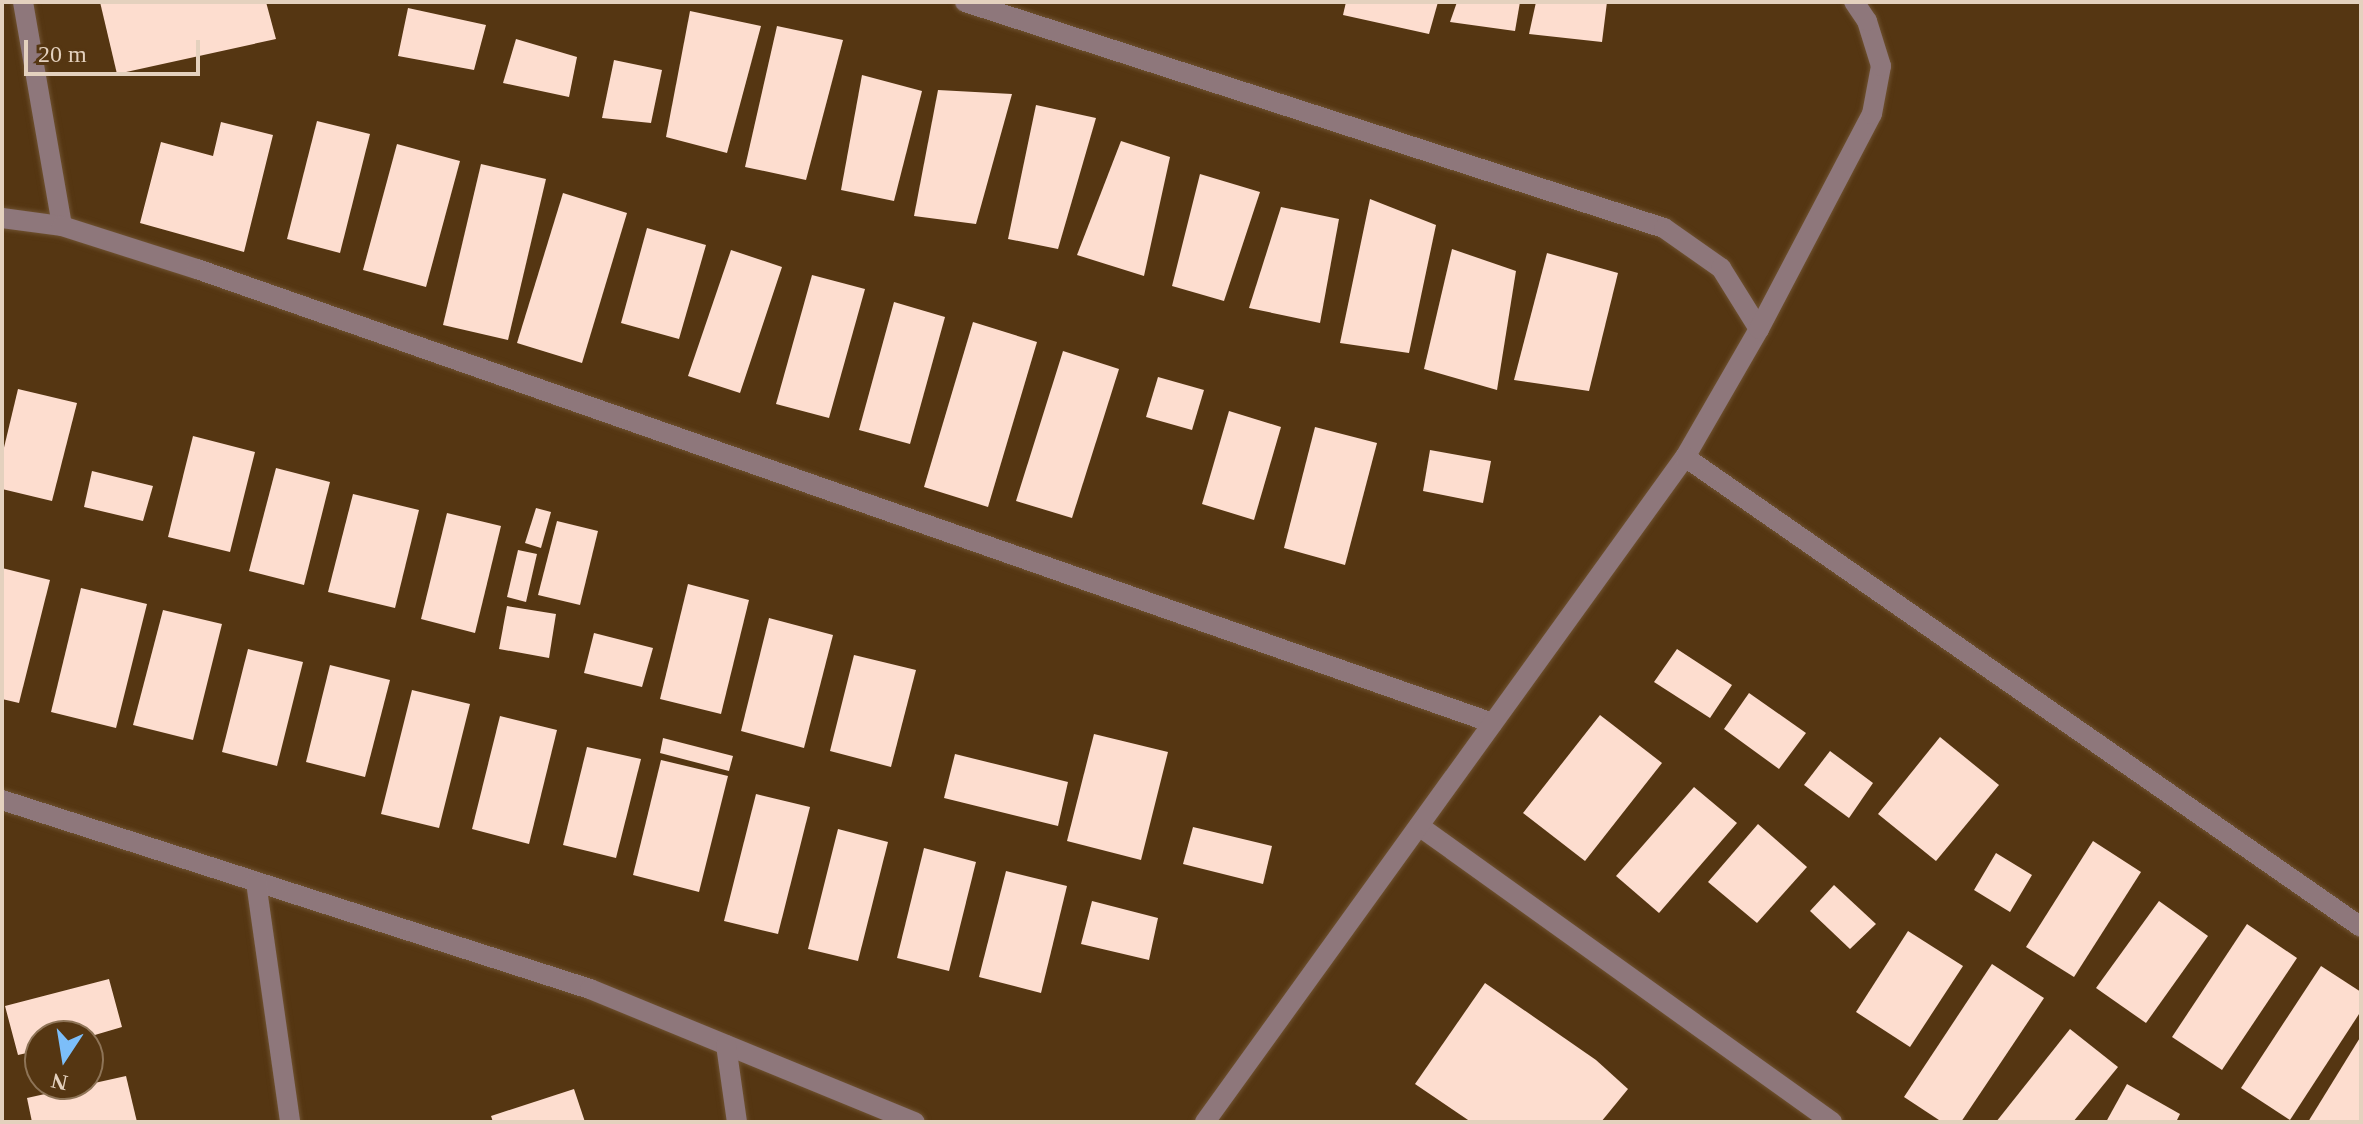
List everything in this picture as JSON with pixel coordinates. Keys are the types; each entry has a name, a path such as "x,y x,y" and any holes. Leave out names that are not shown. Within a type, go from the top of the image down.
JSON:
{"street":[{"path":"23,2 62,226"},
{"path":"965,2 1664,228 1721,268 1759,329"},
{"path":"1205,1122 1685,457 1759,329 1872,114 1881,66 1867,21 1854,2"},
{"path":"2,218 62,226 212,275 1493,723"},
{"path":"1685,457 2361,927"},
{"path":"2,800 590,989 915,1122"},
{"path":"1419,826 1832,1122"},
{"path":"256,882 290,1122"},
{"path":"726,1045 737,1122"}],"building":[{"path":"100,2 266,2 276,39 117,74"},
{"path":"1346,2 1438,2 1429,34 1343,15"},
{"path":"1457,2 1520,2 1515,31 1450,22"},
{"path":"1536,2 1607,2 1602,42 1529,34"},
{"path":"408,8 486,25 474,70 398,56"},
{"path":"690,11 761,26 727,153 666,137"},
{"path":"777,26 843,40 806,180 745,167"},
{"path":"516,39 577,57 569,97 503,83"},
{"path":"614,60 662,70 651,123 602,118"},
{"path":"862,75 922,91 894,201 841,190"},
{"path":"938,90 1012,94 976,224 914,216"},
{"path":"1036,105 1096,118 1058,249 1008,239"},
{"path":"317,121 370,134 340,253 287,239"},
{"path":"221,122 273,135 244,252 140,223 161,142 213,156"},
{"path":"1121,141 1170,157 1144,276 1077,255"},
{"path":"397,144 460,161 426,287 363,270"},
{"path":"481,164 546,179 508,340 443,325"},
{"path":"1200,174 1260,192 1224,301 1172,286"},
{"path":"563,193 627,213 582,363 517,343"},
{"path":"1370,199 1436,225 1409,353 1340,343"},
{"path":"1281,207 1339,219 1320,323 1249,308"},
{"path":"647,228 706,245 679,339 621,323"},
{"path":"1452,249 1516,271 1497,390 1424,369"},
{"path":"731,250 782,267 740,393 688,376"},
{"path":"1547,253 1618,273 1589,391 1514,380"},
{"path":"812,275 865,289 829,418 776,404"},
{"path":"894,302 945,317 910,444 859,430"},
{"path":"973,322 1037,342 988,507 924,487"},
{"path":"1063,351 1119,369 1072,518 1016,501"},
{"path":"1158,377 1204,390 1192,430 1146,417"},
{"path":"18,389 77,403 52,501 2,489 2,456"},
{"path":"1229,411 1281,427 1254,520 1202,504"},
{"path":"1315,427 1377,443 1345,565 1284,548"},
{"path":"193,436 255,452 230,552 168,537"},
{"path":"1430,450 1491,461 1483,503 1423,491"},
{"path":"276,468 330,482 304,585 249,571"},
{"path":"92,471 153,486 143,521 84,507"},
{"path":"353,494 419,510 395,608 328,592"},
{"path":"536,508 551,512 541,548 525,543"},
{"path":"447,513 501,526 475,633 421,619"},
{"path":"557,521 598,531 580,605 538,595"},
{"path":"518,550 537,554 526,602 507,597"},
{"path":"2,568 50,580 19,703 2,699"},
{"path":"688,584 749,600 721,714 660,699"},
{"path":"81,588 147,604 116,728 51,712"},
{"path":"507,606 556,614 549,658 499,649"},
{"path":"163,610 222,624 193,740 133,725"},
{"path":"769,618 833,635 804,748 741,731"},
{"path":"594,633 653,648 642,687 584,673"},
{"path":"248,649 303,662 277,766 222,752"},
{"path":"1677,649 1732,685 1710,718 1654,682"},
{"path":"854,655 916,670 891,767 830,751"},
{"path":"330,665 390,680 365,777 306,762"},
{"path":"412,690 470,704 439,828 381,814"},
{"path":"1749,693 1806,733 1779,769 1724,729"},
{"path":"1600,715 1662,763 1585,861 1523,813"},
{"path":"500,716 557,730 529,844 472,829"},
{"path":"1094,734 1168,752 1141,860 1067,841"},
{"path":"1940,737 1999,785 1936,861 1878,814"},
{"path":"663,738 733,756 729,771 660,753"},
{"path":"587,747 641,759 616,858 563,845"},
{"path":"1830,751 1873,783 1849,818 1804,785"},
{"path":"955,754 1068,782 1058,826 944,798"},
{"path":"661,760 728,776 699,892 633,875"},
{"path":"1694,787 1737,823 1659,913 1616,876"},
{"path":"756,794 810,807 778,934 724,921"},
{"path":"1758,824 1807,867 1757,923 1708,882"},
{"path":"1193,827 1272,846 1263,884 1183,864"},
{"path":"838,829 888,842 858,961 808,949"},
{"path":"2093,841 2141,872 2074,977 2026,947"},
{"path":"924,848 976,862 949,971 897,958"},
{"path":"1996,853 2032,875 2010,912 1974,890"},
{"path":"1006,871 1067,886 1041,993 979,977"},
{"path":"1834,885 1876,924 1850,949 1810,911"},
{"path":"1092,901 1158,918 1149,960 1081,944"},
{"path":"2159,901 2208,936 2146,1023 2096,988"},
{"path":"2247,924 2297,958 2222,1070 2172,1037"},
{"path":"1908,931 1963,966 1910,1047 1856,1012"},
{"path":"1992,964 2044,998 1961,1122 1942,1122 1904,1097"},
{"path":"2321,966 2361,992 2361,1011 2290,1120 2241,1088"},
{"path":"109,979 122,1027 104,1032 104,1020 24,1020 24,1054 18,1055 5,1006"},
{"path":"1485,983 1596,1060 1628,1089 1601,1122 1471,1122 1415,1084"},
{"path":"2070,1029 2118,1067 2073,1122 1996,1122"},
{"path":"2361,1036 2361,1122 2308,1122"},
{"path":"126,1076 137,1122 32,1122 27,1100 104,1100 104,1081"},
{"path":"2127,1084 2180,1114 2176,1122 2106,1122"},
{"path":"574,1089 585,1122 493,1122 491,1116"}]}
